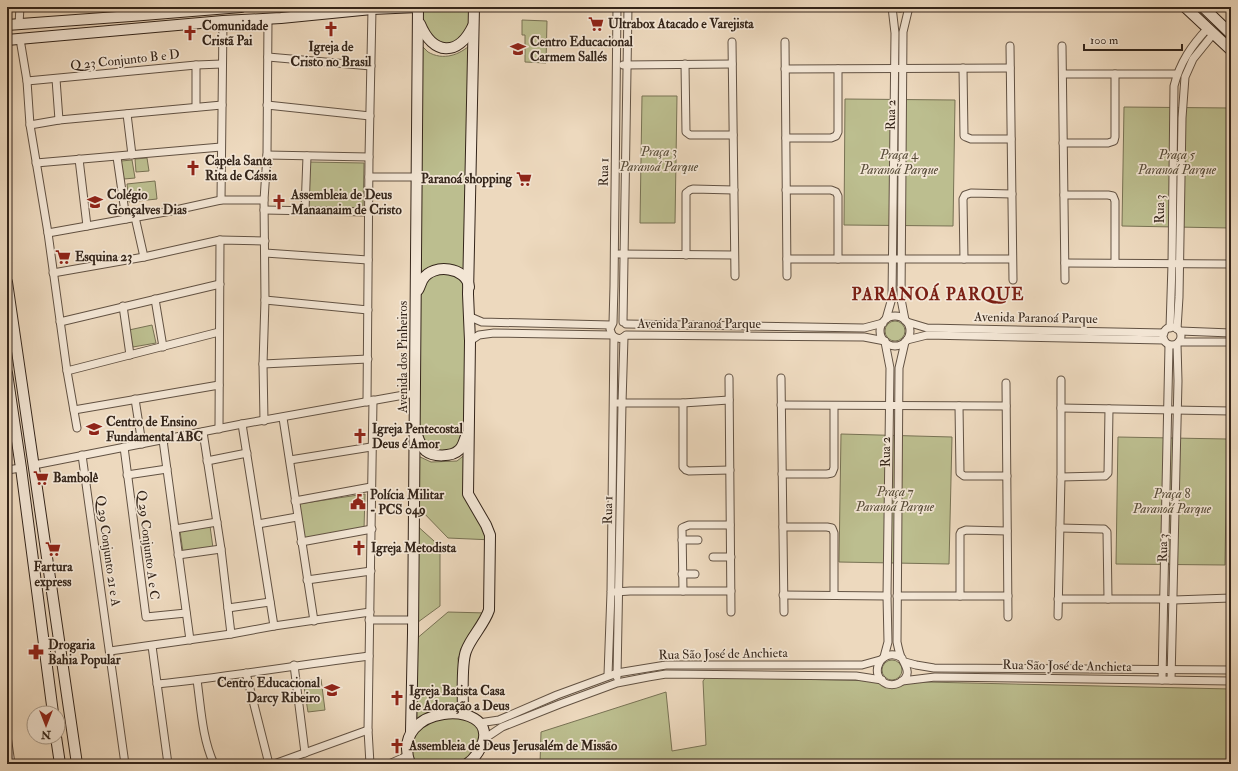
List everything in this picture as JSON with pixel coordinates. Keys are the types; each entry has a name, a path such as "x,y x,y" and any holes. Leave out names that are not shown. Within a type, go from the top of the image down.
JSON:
{"street":[{"path":"20,7 20,24"},
{"path":"7,25 241,7"},
{"path":"281,18 288,14 288,7"},
{"path":"298,7 297,13 304,16"},
{"path":"7,40 223,21 281,18 372,9 418,7"},
{"name":"Avenida dos Pinheiros","path":"409,760 407,745 411,731 414,620 418,7"},
{"path":"463,714 464,660 466,650 486,618 489,610 490,535 486,525 468,494 470,341 468,294 474,7"},
{"name":"Rua 1","path":"617,7 618,65 615,254 612,324 610,329 613,336 617,683"},
{"name":"Rua 1","path":"608,675 615,592 625,336 628,330 624,323 623,254 628,7"},
{"path":"893,7 907,7"},
{"name":"Rua 2","path":"884,321 892,298 895,33 893,7"},
{"name":"Rua 2","path":"906,321 901,299 904,68 903,32 907,7"},
{"path":"1185,7 1231,50"},
{"path":"1203,7 1231,34"},
{"path":"370,764 368,730 369,616 372,529 368,359 368,260 372,9"},
{"path":"93,18 98,22 99,26 96,33"},
{"path":"112,18 108,26 113,31"},
{"path":"264,421 262,364 265,300 264,200 268,18"},
{"path":"418,20 428,40 436,46 445,48 453,47 461,43 468,36 474,22"},
{"path":"221,200 223,21"},
{"name":"Rua 3","path":"1176,264 1173,107 1174,86 1177,74 1190,49 1211,30"},
{"name":"Rua 3","path":"1162,680 1168,409 1185,77 1193,59 1211,30"},
{"path":"20,39 27,81 30,125 48,233 67,371 77,428"},
{"path":"732,42 735,276"},
{"path":"785,42 787,276"},
{"path":"1010,46 1013,280"},
{"path":"1062,46 1065,280"},
{"path":"268,57 371,66"},
{"name":"Q 23 Conjunto B e D","path":"27,81 196,65 222,64"},
{"path":"685,64 686,132 690,135 733,135"},
{"path":"618,65 732,64"},
{"path":"196,65 196,107"},
{"path":"963,68 964,136 971,139 1011,139"},
{"path":"785,69 1010,68"},
{"path":"786,138 831,138 836,136 838,132 838,69"},
{"path":"1063,74 1177,74"},
{"path":"1064,143 1108,143 1114,141 1115,74"},
{"path":"56,79 59,120"},
{"path":"30,125 59,120 222,105"},
{"path":"267,105 370,116"},
{"path":"127,114 132,155"},
{"path":"36,163 221,147"},
{"path":"266,154 369,157"},
{"path":"305,210 307,156"},
{"path":"117,157 126,219"},
{"path":"79,159 87,226"},
{"path":"369,177 417,176"},
{"path":"686,255 685,195 687,191 693,189 734,190"},
{"path":"786,190 831,190 837,194 838,259"},
{"path":"964,259 963,199 965,195 970,193 1012,194"},
{"path":"1064,195 1114,196 1115,263"},
{"path":"48,233 171,211 221,200 264,200"},
{"path":"264,210 369,212"},
{"path":"135,217 144,257"},
{"path":"53,270 144,257 220,240 264,241"},
{"path":"219,429 218,384 220,240"},
{"path":"265,253 368,260"},
{"path":"615,254 734,255"},
{"path":"787,258 1012,259"},
{"path":"1065,263 1231,264"},
{"path":"416,296 423,278 438,269 458,272 463,276 469,284 468,294"},
{"path":"7,283 77,764"},
{"path":"60,322 220,284"},
{"path":"155,299 163,347"},
{"path":"265,300 368,310"},
{"path":"123,306 130,355"},
{"path":"468,316 482,322 612,324 619,321 624,323"},
{"name":"Avenida Paranoá Parque","path":"624,323 864,328 896,316 927,328 1172,336 1231,342"},
{"path":"884,321 880,330 885,341"},
{"path":"906,321 910,331 906,341"},
{"path":"67,371 219,332"},
{"name":"Avenida Paranoá Parque","path":"470,341 479,335 494,333 613,336 621,338 625,336 864,337 897,345 906,341 927,336 1172,336 1231,333"},
{"name":"Rua 3","path":"1171,680 1174,600 1177,409 1172,336"},
{"name":"Rua 2","path":"882,659 888,642 887,598 890,368 885,341"},
{"name":"Rua 2","path":"903,660 897,642 898,405 899,368 906,341"},
{"path":"262,364 368,359"},
{"path":"7,374 21,468 52,705"},
{"path":"729,378 731,612"},
{"path":"781,378 784,612"},
{"path":"1058,616 1061,476 1061,380"},
{"path":"1006,383 1008,617"},
{"path":"74,410 218,384"},
{"path":"34,465 242,424 283,418 415,393"},
{"path":"10,396 17,399 23,394"},
{"path":"135,399 142,444"},
{"path":"613,403 683,403 729,400"},
{"path":"683,403 683,468 689,471 730,470"},
{"path":"781,405 1006,406"},
{"path":"782,474 832,473 834,468 834,406"},
{"path":"959,406 960,473 964,476 1007,476"},
{"path":"1061,408 1231,411"},
{"path":"1061,476 1102,476 1108,473 1109,409"},
{"path":"13,416 17,411 23,412 26,415"},
{"path":"283,418 314,621"},
{"path":"242,424 274,626"},
{"path":"415,428 420,444 426,452 441,456 459,451 468,431"},
{"path":"203,432 221,549 231,634"},
{"path":"163,440 190,640"},
{"path":"290,460 371,447"},
{"name":"Q 29 Conjunto A e C","path":"124,448 146,617 186,613"},
{"path":"207,461 247,453"},
{"name":"Q 29 Conjunto 21 e A","path":"82,455 125,764"},
{"path":"7,470 21,468"},
{"path":"127,475 167,469"},
{"path":"296,501 371,487"},
{"path":"258,524 298,517"},
{"path":"175,529 216,522"},
{"path":"682,591 682,528 686,526 730,525"},
{"path":"783,526 832,528 834,533 834,595"},
{"path":"1060,528 1106,530 1108,534 1108,599"},
{"path":"301,542 372,529"},
{"path":"960,596 961,532 966,530 1007,531"},
{"path":"682,540 698,540"},
{"path":"178,555 221,549"},
{"path":"713,557 730,557"},
{"path":"307,580 371,571"},
{"path":"682,574 696,574"},
{"path":"615,592 731,591"},
{"path":"783,595 834,595 887,598 1008,596"},
{"path":"1058,599 1174,600 1231,598"},
{"path":"228,608 270,602"},
{"path":"110,651 314,621 369,616 414,620"},
{"path":"152,646 168,764"},
{"name":"Rua São José de Anchieta","path":"479,722 499,720 617,672 666,665 862,664 893,655 916,665 934,668 1231,670"},
{"path":"157,684 197,680 294,665 369,656"},
{"path":"882,659 877,668 879,677 882,680"},
{"path":"902,681 905,678 907,670 903,660"},
{"path":"294,665 305,753"},
{"path":"246,673 269,764"},
{"name":"Rua São José de Anchieta","path":"484,739 502,727 617,683 666,674 856,676 882,680 890,684 935,677 1231,681"},
{"path":"197,680 205,739 214,764"},
{"path":"51,697 60,703 64,700 67,694"},
{"path":"411,731 434,716 448,713 463,714 473,718 479,722 483,730 484,739 480,749 467,764"},
{"path":"66,714 70,720"},
{"path":"274,764 368,730"},
{"path":"7,736 11,764"},
{"path":"57,745 60,764"},
{"path":"389,764 409,760"}],"green space":[{"path":"419,7 473,7 468,35 445,47 424,33"},
{"path":"522,20 547,21 546,63 525,62 525,35 522,35"},
{"path":"419,43 428,52 440,56 451,56 457,54 471,44 468,279 459,270 421,277"},
{"name":"Praça 3 Paranoá Parque","path":"642,96 677,96 675,223 640,223"},
{"name":"Praça 4 Paranoá Parque","path":"845,99 955,100 953,226 844,225"},
{"name":"Praça 5 Paranoá Parque","path":"1124,107 1231,108 1230,228 1122,226"},
{"path":"147,158 149,171 136,172 135,159"},
{"path":"132,160 135,178 124,179 121,161"},
{"path":"309,162 364,163 363,209 308,208"},
{"path":"155,181 157,199 129,202 127,184"},
{"path":"440,273 457,275 466,286 465,430 458,448 447,452 428,450 422,443 418,428 419,296 425,280"},
{"path":"895,321 902,324 905,331 902,338 895,341 888,338 885,331 888,324"},
{"path":"152,325 156,343 133,347 129,330"},
{"name":"Praça 7 Paranoá Parque","path":"841,434 952,437 949,564 839,562"},
{"name":"Praça 8 Paranoá Parque","path":"1118,437 1227,439 1225,565 1116,564"},
{"path":"467,453 465,491 493,540 448,538 418,507 418,456 431,462 457,461"},
{"path":"365,494 364,529 303,540 298,504"},
{"path":"414,523 434,541 440,549 440,606 414,625"},
{"path":"210,526 213,548 183,552 180,531"},
{"path":"448,612 487,613 458,658 462,705 435,710 417,723 415,640"},
{"path":"892,660 899,663 902,670 899,677 892,680 885,677 882,670 885,663"},
{"path":"706,677 1231,689 1231,764 540,764 541,732 666,692 672,751 706,745 703,681"},
{"path":"321,679 325,710 308,712 303,681"},
{"path":"448,716 472,719 481,731 478,749 462,764 413,764 411,736 427,722"}],"place":[{"name":"Ultrabox Atacado e Varejista","path":"596,24"},
{"name":"Igreja de Cristo no Brasil","path":"331,29"},
{"name":"Comunidade Cristã Pai","path":"190,33"},
{"name":"Centro Educacional Carmem Sallés","path":"518,49"},
{"name":"Capela Santa Rita de Cássia","path":"193,168"},
{"name":"Paranoá shopping","path":"524,179"},
{"name":"Colégio Gonçalves Dias","path":"95,202"},
{"name":"Assembleia de Deus Manaanaim de Cristo","path":"279,202"},
{"name":"Esquina 23","path":"63,257"},
{"name":"Centro de Ensino Fundamental ABC","path":"94,429"},
{"name":"Igreja Pentecostal Deus é Amor","path":"360,436"},
{"name":"Bambolê","path":"41,478"},
{"name":"Polícia Militar - PCS 049","path":"358,502"},
{"name":"Igreja Metodista","path":"359,548"},
{"name":"Fartura express","path":"53,549"},
{"name":"Drogaria Bahia Popular","path":"36,652"},
{"name":"Centro Educacional Darcy Ribeiro","path":"332,690"},
{"name":"Igreja Batista Casa de Adoração a Deus","path":"397,698"},
{"name":"Assembleia de Deus Jerusalém de Missão","path":"397,746"}],"district":[{"name":"PARANOÁ PARQUE","path":"938,294"}]}
